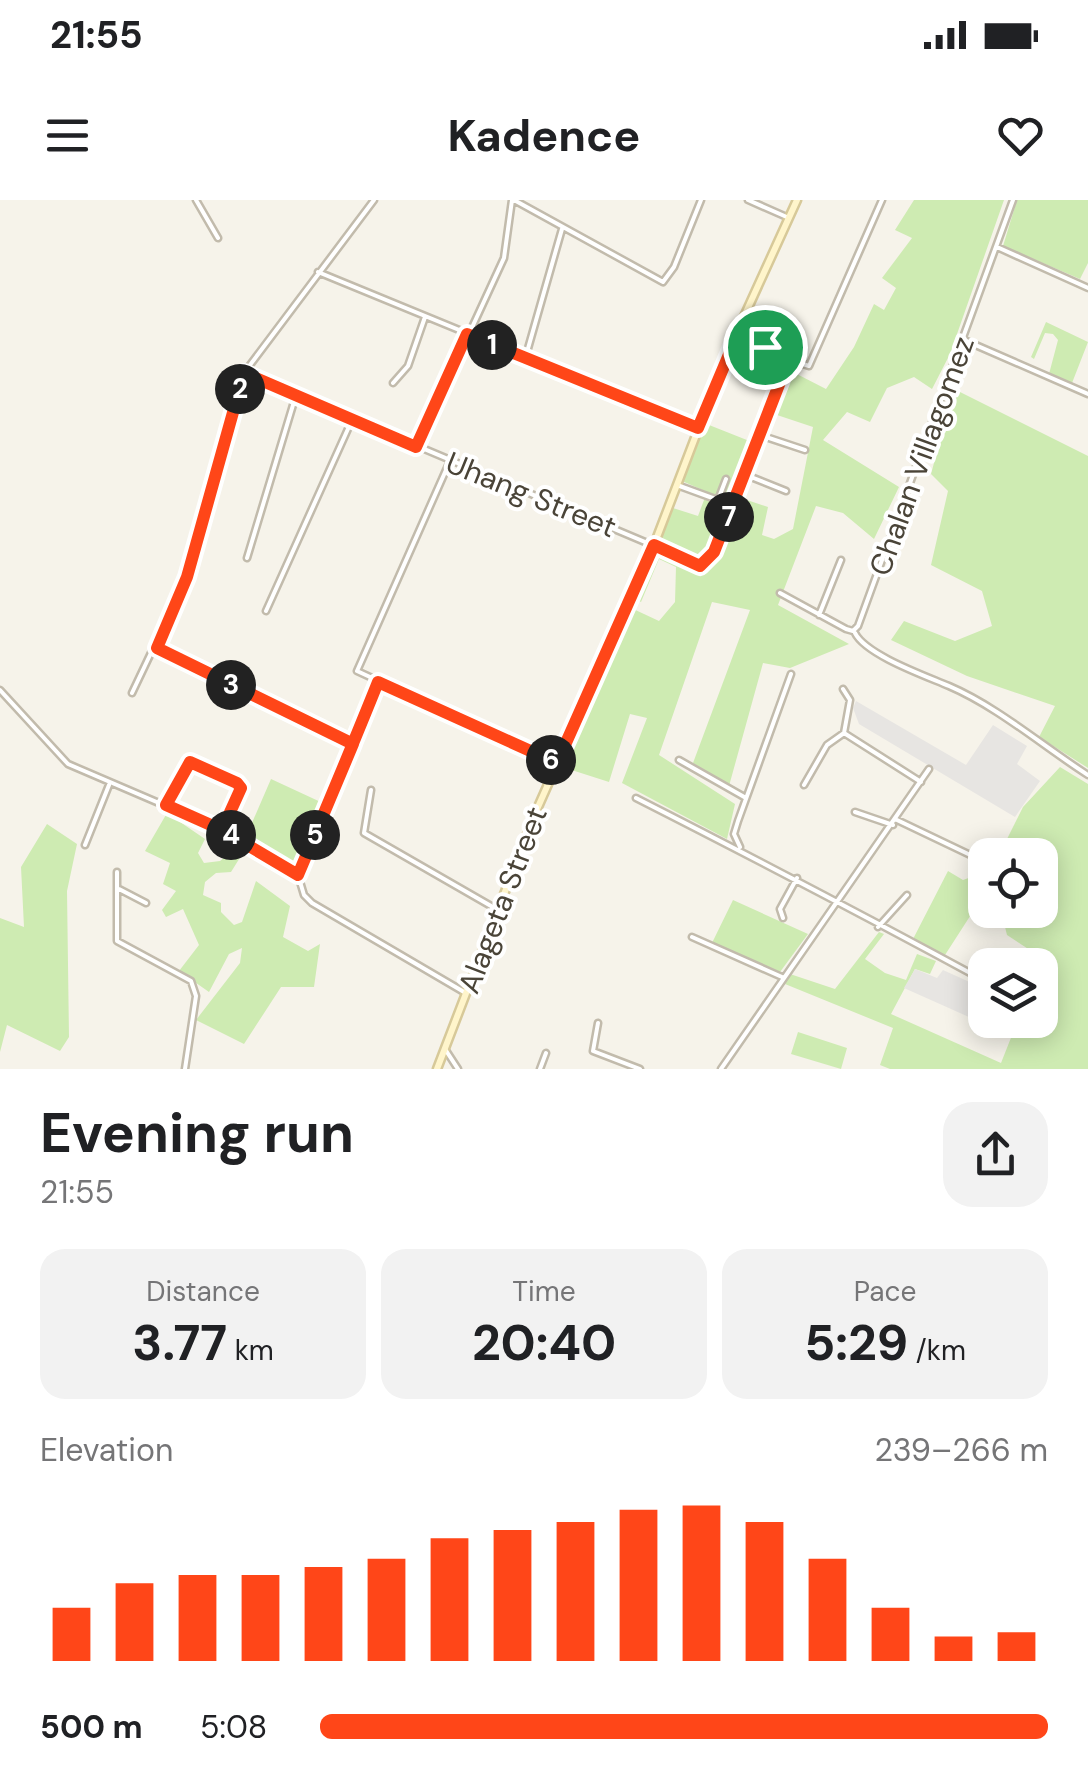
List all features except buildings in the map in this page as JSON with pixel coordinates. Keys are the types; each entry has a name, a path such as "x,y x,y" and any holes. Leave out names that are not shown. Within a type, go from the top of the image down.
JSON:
{"main road":[{"name":"Alageta Street","path":"437,1069 557,763 654,545 698,428 797,200"}],"street":[{"path":"196,200 218,238"},
{"path":"132,694 157,648 187,577 244,373 374,200"},
{"path":"416,447 504,258 513,200 663,282 674,267 701,200"},
{"path":"748,200 789,218"},
{"path":"738,333 809,366 882,200"},
{"name":"Chalan Villagomez","path":"855,630 1012,200"},
{"path":"525,359 562,229"},
{"path":"997,247 1088,288"},
{"path":"318,272 698,428"},
{"path":"393,383 408,366 425,317"},
{"path":"964,340 1088,394"},
{"path":"785,358 787,364 746,475 786,491"},
{"name":"Uhang Street","path":"244,373 704,566 746,475"},
{"path":"247,558 296,396"},
{"path":"266,611 352,420"},
{"path":"760,435 806,450"},
{"path":"450,462 357,670 557,763"},
{"path":"677,485 718,500 726,479"},
{"path":"819,615 841,560"},
{"path":"780,592 855,630 860,641 954,688 1088,776"},
{"path":"157,648 353,744"},
{"path":"743,851 734,834 792,674"},
{"path":"378,682 298,875 304,895 312,904 467,994"},
{"path":"804,785 827,744 844,732 850,700 843,688"},
{"path":"1,690 68,764 222,830 298,875"},
{"path":"844,732 921,782"},
{"path":"679,760 746,798"},
{"path":"166,805 190,762 241,788 222,830"},
{"path":"721,1069 929,769"},
{"path":"84,845 110,783"},
{"path":"371,790 364,832 498,910"},
{"path":"636,798 797,878 836,904 968,972"},
{"path":"855,812 895,822 968,854"},
{"path":"117,872 117,940 191,981 196,996 185,1069"},
{"path":"783,918 780,909 797,878"},
{"path":"117,888 146,903"},
{"path":"878,927 906,895"},
{"path":"692,937 782,977"},
{"path":"598,1023 593,1050 640,1069"},
{"path":"445,1050 458,1069"},
{"path":"540,1069 546,1053"}],"green space":[{"path":"914,200 1004,200 950,354 932,389 914,377 887,388 870,422 847,412 823,440 899,487 874,539 843,513 816,506 778,605 849,644 790,668 763,663 729,786 693,763 750,610 712,602 659,755 735,804 727,839 622,783 647,718 630,714 609,782 556,765 629,607 659,621 675,602 676,567 659,559 641,602 635,599 673,508 698,516 707,492 682,481 704,423 762,446 744,499 768,507 762,535 774,539 793,529 813,427 777,415 769,432 763,430 787,369 826,389 854,347 874,304 884,310 896,288 882,278 912,238 895,230"},
{"path":"1017,200 1088,200 1088,263 1080,279 1003,246"},
{"path":"1046,322 1088,342 1072,383 1049,374 1058,340 1053,334 1045,333 1034,359 1031,357"},
{"path":"954,389 1088,456 1088,768 1039,737 1055,706 967,676 891,640 904,621 955,641 992,626 982,591 931,565 948,491 931,474"},
{"path":"1060,767 1088,784 1088,1069 890,1069 880,1065 893,1028 785,984 790,974 835,989 879,932 884,934 865,959 885,973 906,980 917,954 936,961 930,974 915,969 891,1014 1001,1063 1011,1038 1058,1038 1058,948 1027,948 1007,935 1005,928 1058,928 1058,838 1008,838 1023,807"},
{"path":"271,779 325,804 297,869 245,839"},
{"path":"167,813 205,839 198,853 204,863 220,861 237,847 246,848 231,872 216,873 205,882 203,895 221,903 221,912 234,925 242,922 256,881 290,906 283,937 308,951 320,944 314,987 281,987 244,1044 196,1020 240,963 242,948 229,954 209,992 179,971 199,945 183,909 166,917 162,910 176,891 163,884 170,863 145,851"},
{"path":"47,824 77,844 67,891 69,1037 60,1051 7,1025 0,1052 0,918 24,927 21,867"},
{"path":"948,871 963,880 968,878 968,919 945,955 912,941"},
{"path":"733,900 808,934 780,972 712,943"},
{"path":"798,1032 847,1048 841,1069 791,1054"}],"shaded area":[{"path":"856,701 966,765 993,725 1027,746 1017,764 1040,781 1015,817 859,724 853,708"},
{"path":"915,969 937,978 943,970 968,981 968,1017 904,988"}],"route":[{"path":"765,347 738,333 698,428 467,334 416,447 244,373 187,577 157,648 353,744 298,875 222,830 166,805 190,762 237,783 241,788 238,801 222,830 298,875 331,798 353,744 378,682 557,763 654,545 700,566 714,552 787,364 785,358 765,347"}]}
